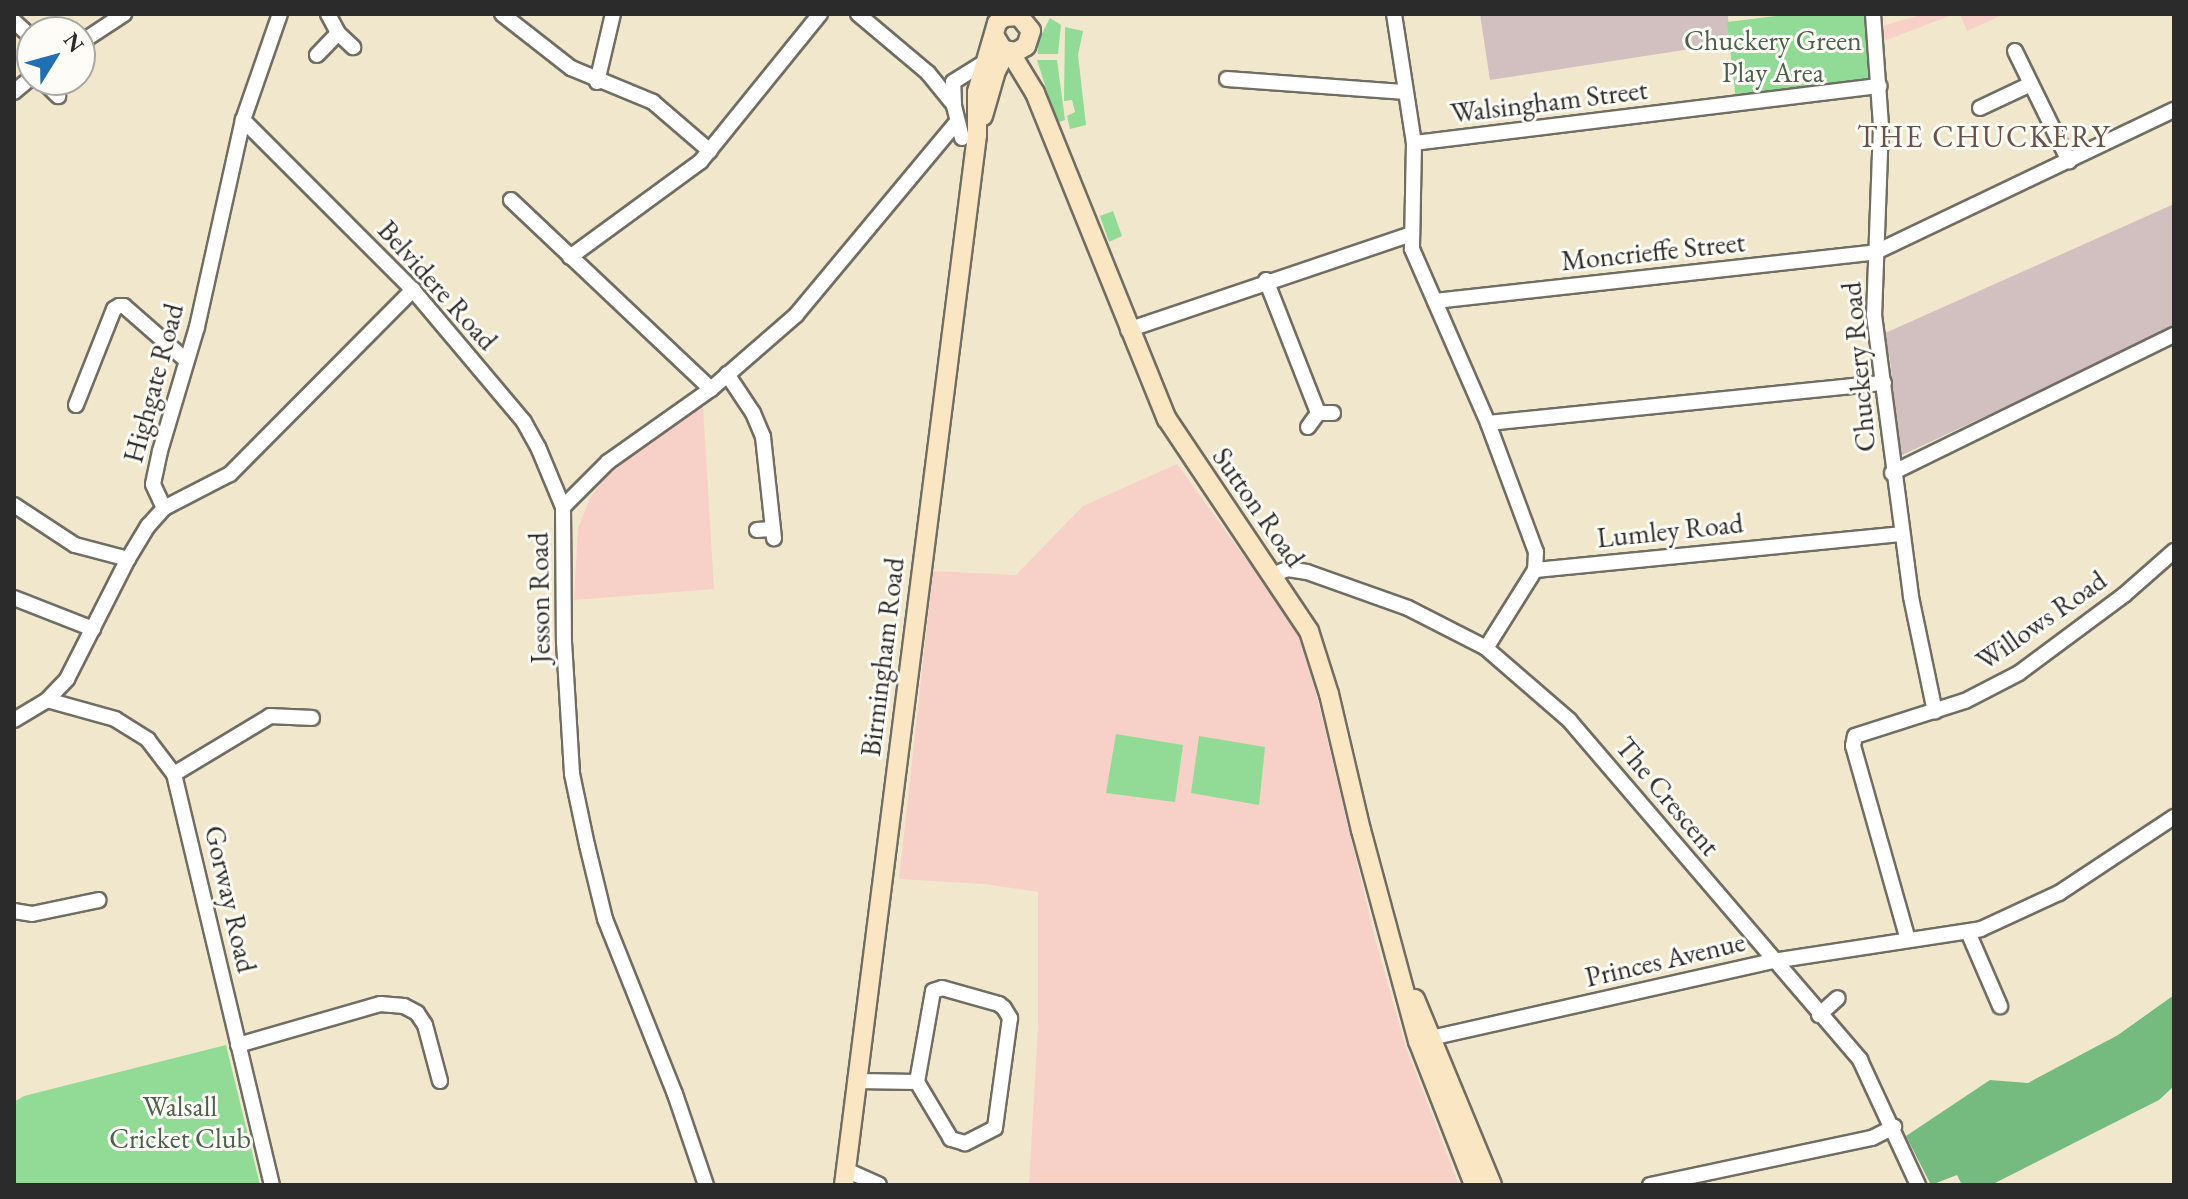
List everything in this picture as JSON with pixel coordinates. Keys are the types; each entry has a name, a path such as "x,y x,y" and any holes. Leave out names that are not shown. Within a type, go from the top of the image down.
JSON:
{"street":[{"path":"96,32 124,14"},
{"name":"Highgate Road","path":"164,508 153,484 197,327 243,120 280,14"},
{"path":"328,14 338,33 353,47"},
{"path":"502,14 548,54 597,82 653,102 710,151"},
{"path":"597,82 613,14"},
{"path":"570,257 710,151 820,14"},
{"path":"858,14 928,73 954,105"},
{"name":"Birmingham Road","path":"969,136 996,71 1044,14"},
{"path":"1394,14 1414,143 1412,249 1488,423 1536,552 1535,570 1486,648"},
{"name":"Chuckery Road","path":"1873,14 1880,86 1874,315 1901,534 1935,712"},
{"path":"1002,20 1026,20 1019,45 998,46 1002,20"},
{"name":"Birmingham Road","path":"845,1177 969,136 983,63 1002,20"},
{"path":"317,55 338,33"},
{"name":"Sutton Road","path":"1019,45 1128,330 1167,419 1298,611 1318,652 1361,830 1398,964 1474,1185"},
{"path":"2015,51 2069,161"},
{"path":"953,82 983,63"},
{"path":"928,73 953,82"},
{"path":"1227,79 1406,92"},
{"path":"935,148 969,136 957,122 953,82"},
{"path":"1980,108 2031,84"},
{"name":"Walsingham Street","path":"1414,143 1880,86"},
{"name":"Moncrieffe Street","path":"1435,301 1876,252 2174,110"},
{"name":"Belvidere Road","path":"243,120 413,290 524,422 563,507"},
{"name":"Jesson Road","path":"706,1185 675,1094 605,919 572,774 564,642 563,507 608,462 711,389 763,346 817,293 957,122"},
{"path":"511,200 711,389"},
{"path":"1128,330 1266,280 1411,234"},
{"path":"1266,280 1326,413 1308,427"},
{"path":"14,720 47,700 67,679 128,559 148,526 164,508 230,474 413,290"},
{"path":"76,405 114,309 119,306 124,306 186,360"},
{"path":"1892,473 2174,335"},
{"path":"727,374 753,413 763,437 774,534 757,530"},
{"path":"1488,423 1884,383"},
{"path":"14,505 75,545 128,559"},
{"name":"Lumley Road","path":"1535,570 1901,534"},
{"name":"Willows Road","path":"1908,940 1853,746 1855,736 1965,701 2019,673 2124,595 2174,551"},
{"name":"The Crescent","path":"1272,575 1288,569 1330,579 1408,608 1486,648 1569,720 1860,1060 1894,1127 1918,1185"},
{"path":"14,598 93,629"},
{"name":"Gorway Road","path":"47,700 115,719 148,740 174,774 272,1185"},
{"path":"174,774 270,716 312,718"},
{"name":"Princes Avenue","path":"1426,1039 1773,961 1968,932 2059,893 2174,817"},
{"path":"14,911 32,914 99,901"},
{"path":"1968,932 2000,1006"},
{"path":"942,988 1004,1008 1010,1018 995,1128 965,1143 951,1139 917,1082 933,991 942,988"},
{"path":"1819,1015 1838,998"},
{"path":"238,1045 380,1004 404,1006 417,1013 425,1025 429,1066 440,1081"},
{"name":"Sutton Road","path":"1426,1039 1492,1185"},
{"path":"857,1081 917,1082"},
{"path":"1650,1185 1872,1138 1894,1127"},
{"path":"845,1177 879,1185"}],"shaded area":[{"path":"1480,14 1728,14 1729,43 1490,80"},
{"path":"1924,14 1955,14 1881,42 1879,27"},
{"path":"1960,14 2005,14 1967,31"},
{"path":"2174,204 2174,328 1900,456 1890,359 1883,334"},
{"path":"703,406 714,589 574,600 578,528 591,496 607,476 646,444"},
{"path":"1177,464 1294,625 1310,668 1376,942 1406,1048 1459,1185 1029,1185 1038,1026 1038,892 985,884 899,879 933,571 1016,575 1083,506"}],"green space":[{"name":"Chuckery Green Play Area","path":"1792,14 1868,14 1877,83 1736,101 1727,22"},
{"path":"1050,18 1061,25 1058,54 1038,54 1037,43"},
{"path":"1065,27 1083,31 1078,55 1086,125 1070,129 1067,116 1075,112 1072,100 1064,101"},
{"path":"1037,60 1057,60 1065,120 1057,123"},
{"path":"1113,211 1122,236 1109,242 1100,216"},
{"path":"1116,734 1183,745 1175,802 1106,793"},
{"path":"1199,736 1265,747 1259,805 1191,793"},
{"path":"2174,995 2174,1086 2159,1100 1991,1185 1962,1185 1957,1175 1931,1185 1906,1136 1990,1080 2028,1083 2118,1035"},
{"name":"Walsall Cricket Club","path":"226,1045 260,1185 14,1185 14,1102 24,1096"}],"district":[{"name":"THE CHUCKERY","path":"1984,137"}]}
